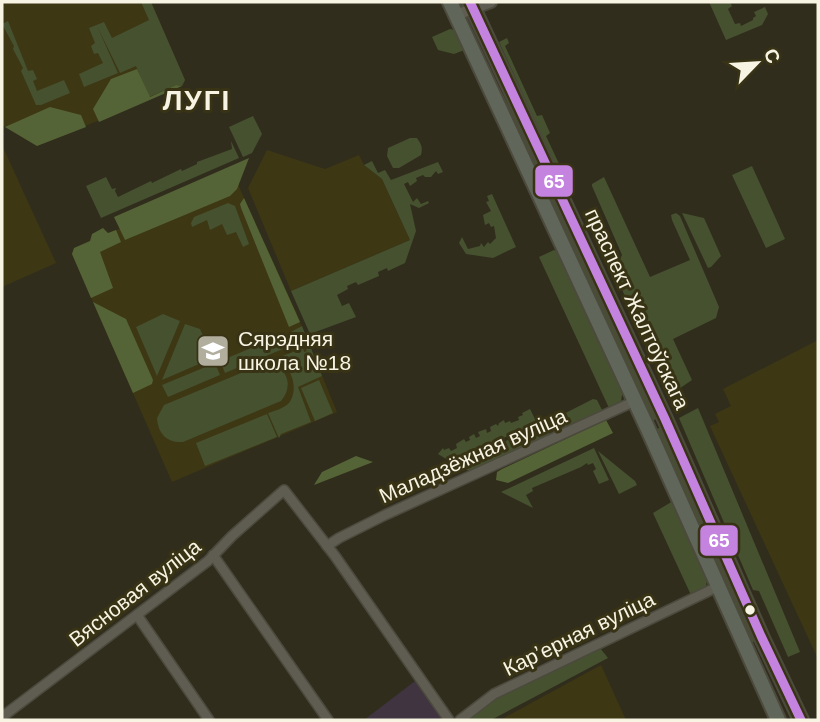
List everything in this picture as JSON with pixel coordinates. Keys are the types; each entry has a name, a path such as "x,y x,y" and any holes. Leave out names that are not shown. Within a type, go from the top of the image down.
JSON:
{"main road":[{"name":"праспект Жалтоўскага","path":"471,6 665,419 800,718"},
{"name":"праспект Жалтоўскага","path":"453,9 635,401 778,720"},
{"path":"491,91 499,82 513,93"},
{"path":"741,640 754,648 760,645 761,636"},
{"path":"770,702 787,694"}],"street":[{"path":"453,9 491,2"},
{"name":"Маладзёжная вуліца","path":"327,546 374,521 635,401"},
{"name":"Вясновая вуліца","path":"2,717 213,555 284,490 327,546"},
{"path":"327,546 449,720"},
{"path":"213,555 328,720"},
{"name":"Карʼерная вуліца","path":"460,720 494,694 717,587"},
{"path":"137,615 209,720"}],"shaded area":[{"path":"2,2 151,2 185,80 182,86 37,146 2,125"},
{"path":"2,145 56,263 2,287"},
{"path":"267,150 325,169 359,155 364,165 382,179 410,240 291,291 248,188"},
{"name":"Сярэдняя школа №18","path":"232,181 237,182 296,312 337,412 172,482 72,254 74,248"},
{"path":"818,340 818,659 710,426 719,422 715,414 731,406 723,389"},
{"path":"601,665 626,720 500,720"},
{"path":"423,675 454,720 364,720"}],"green space":[{"path":"141,2 151,2 185,80 182,86 176,85 149,97 136,66 120,73 97,26 118,73 84,87 79,74 103,63 98,53 94,54 91,46 95,43 89,28 104,22 112,38 149,20"},
{"path":"709,2 730,2 732,6 728,9 735,24 740,23 741,26 753,20 756,16 754,12 765,7 768,14 762,25 726,40"},
{"path":"8,21 28,71 33,70 37,79 33,81 37,91 64,80 70,93 36,105 21,71 23,68 14,46 2,24"},
{"path":"450,29 459,31 467,49 454,54 438,50 432,37"},
{"path":"507,38 509,43 505,46 537,116 542,115 550,133 546,136 561,168 566,166 568,175 558,171 499,42"},
{"path":"137,69 150,97 176,85 182,86 99,122 93,109 111,79"},
{"path":"499,87 548,182 656,419 649,423 497,88"},
{"path":"50,107 81,115 86,127 37,146 5,127"},
{"path":"253,116 262,134 252,153 243,157 229,127"},
{"path":"410,138 417,138 422,148 421,155 399,168 393,168 387,156 388,148"},
{"path":"231,141 239,158 101,218 86,186 106,177 112,189 116,188 118,197 232,149"},
{"path":"249,158 237,189 230,196 125,240 114,217"},
{"path":"372,161 378,173 385,170 391,180 438,162 443,172 438,174 436,171 431,177 423,175 416,178 417,181 410,186 408,182 404,184 413,202 417,198 421,204 428,201 429,203 419,208 410,204 416,231 405,263 388,271 387,268 378,272 379,276 358,285 356,282 347,286 348,289 337,295 342,306 349,303 356,317 310,334 291,291 410,240 382,179 364,165"},
{"path":"752,166 785,239 766,248 732,175"},
{"path":"604,177 650,277 690,260 672,220 671,215 676,213 680,216 719,307 716,318 673,339 692,380 670,395 614,272 622,255 592,186"},
{"path":"492,194 516,247 493,258 466,254 459,243 462,237 468,249 480,246 481,243 484,247 496,238 494,226 491,227 489,223 485,225 483,215 491,211 486,202 489,201 487,196"},
{"path":"244,198 300,322 289,327 241,208 240,204"},
{"path":"228,203 235,206 249,244 243,247 236,232 227,235 222,224 210,230 207,220 192,227 194,217"},
{"path":"682,213 704,218 721,256 711,267 708,268"},
{"path":"103,228 108,233 116,230 121,242 100,252 113,288 91,298 72,254 74,248 90,241 92,234"},
{"path":"554,250 558,251 623,388 621,402 609,408 539,257"},
{"path":"93,302 126,319 153,380 152,384 133,393"},
{"path":"163,314 180,321 157,376 136,327"},
{"path":"185,324 200,329 213,358 162,380"},
{"path":"302,326 322,376 298,387 311,422 281,434 279,438 268,413 289,403 294,384 289,371 275,359 303,348 304,352 307,351 303,342 294,345 289,333"},
{"path":"285,334 290,346 225,373 220,361"},
{"path":"215,363 220,375 168,397 162,385"},
{"path":"265,363 278,368 286,377 287,389 281,401 183,442 172,441 161,433 157,418 164,405"},
{"path":"319,380 333,413 315,421 301,388"},
{"path":"593,399 597,400 602,410 555,433 544,424"},
{"path":"698,408 800,652 788,657 759,591 753,590 679,418"},
{"path":"530,409 536,421 530,426 451,462 438,454 443,448 449,448 451,451 457,448 456,444 464,439 466,442 470,440 469,437 474,434 476,438 480,436 478,432 486,429 487,433 491,431 490,427 496,424 498,426 504,420 505,423 511,423 519,420 518,417 523,415 522,413"},
{"path":"267,414 277,437 205,466 196,443"},
{"path":"606,420 613,433 508,483 496,480 497,472 502,469"},
{"path":"541,425 551,435 471,472 455,464"},
{"path":"663,426 757,640 749,644 655,430"},
{"path":"594,448 609,480 599,484 593,471 596,469 593,463 587,463 532,488 533,491 526,495 533,508 501,492"},
{"path":"598,451 635,481 637,485 619,494"},
{"path":"356,456 373,462 314,485 322,472"},
{"path":"673,501 707,578 706,588 691,595 653,513"},
{"path":"600,648 608,658 491,720 466,720 495,697"}],"transit line":[{"name":"65","path":"470,2 665,419 801,720"}],"place":[{"name":"Сярэдняя школа №18","path":"213,351"}],"district":[{"name":"ЛУГІ","path":"197,100"}]}
